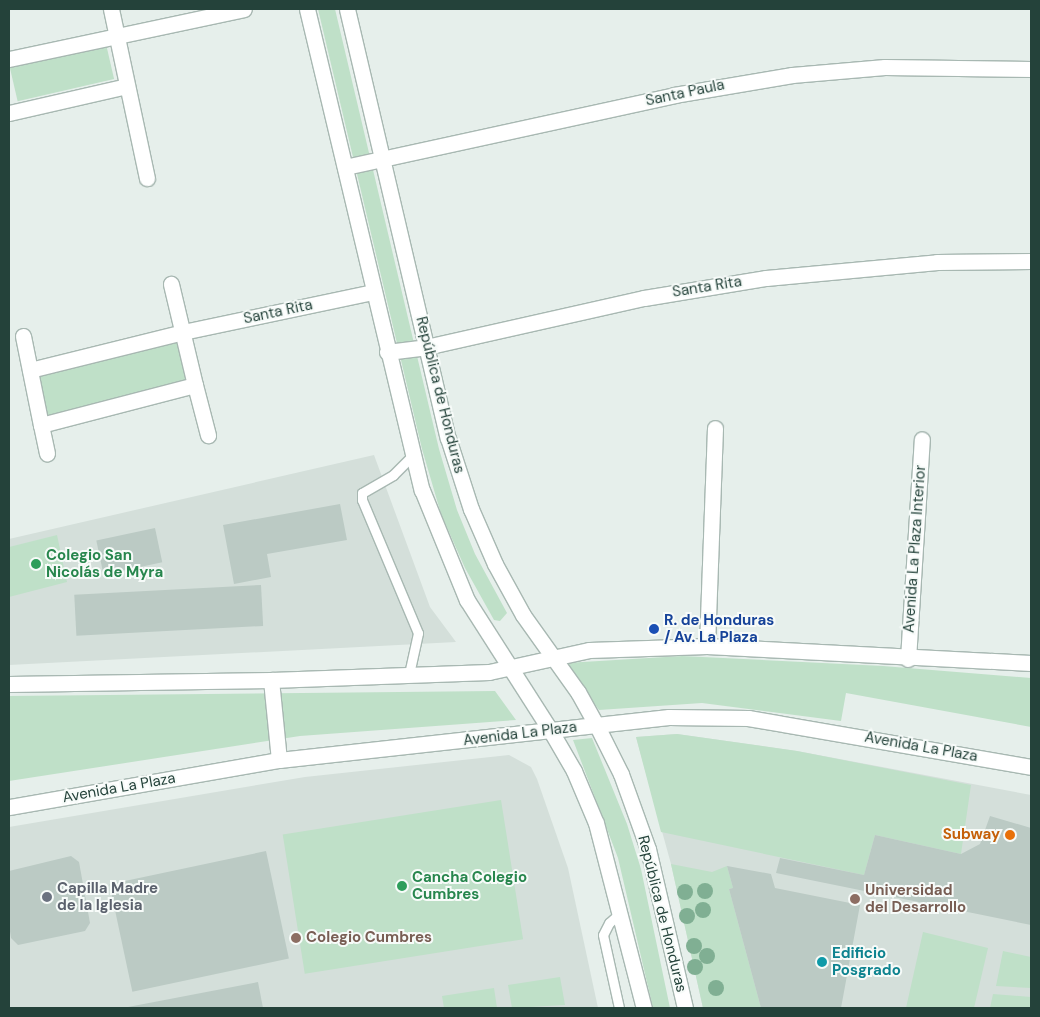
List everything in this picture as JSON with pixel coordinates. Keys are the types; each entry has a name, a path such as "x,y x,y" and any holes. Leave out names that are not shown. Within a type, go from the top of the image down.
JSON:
{"street":[{"path":"110,9 147,178"},
{"path":"9,59 117,38 244,9"},
{"path":"306,9 387,352 425,500 467,600 552,732 574,771 596,823 644,1008"},
{"name":"República de Honduras","path":"347,9 448,438 471,509 495,564 518,607 554,657 596,724 621,774 648,850 685,1008"},
{"name":"Santa Paula","path":"345,168 674,95 792,75 885,67 1031,69"},
{"path":"9,113 127,86"},
{"name":"Santa Rita","path":"387,352 426,347 644,298 766,278 937,262 1031,261"},
{"path":"171,284 208,435"},
{"name":"Santa Rita","path":"30,370 183,332 373,292"},
{"path":"23,336 47,453"},
{"path":"41,425 196,385"},
{"path":"708,646 715,428"},
{"name":"Avenida La Plaza Interior","path":"908,659 922,439"},
{"path":"9,684 271,680 512,669 554,657 589,650 708,646 908,659 1031,663"},
{"path":"271,680 279,760"},
{"name":"Avenida La Plaza","path":"9,807 279,760 552,732 596,724 669,717 748,718 1031,767"}],"lane":[{"path":"409,674 418,633 362,500 362,493 396,474 414,454"},
{"path":"619,914 609,923 603,935 619,1008"}],"shaded area":[{"name":"Colegio San Nicolás de Myra","path":"374,455 430,607 456,642 9,665 9,539"},
{"name":"Universidad del Desarrollo","path":"677,734 797,751 1031,795 1031,1008 703,1008 671,864 636,737"},
{"name":"Colegio Cumbres","path":"509,755 531,767 537,779 568,868 598,1008 9,1008 9,827 305,777"}],"green space":[{"path":"318,9 335,9 439,449 457,510 475,554 507,613 500,621 494,620 465,568 441,514 422,449"},
{"path":"106,44 114,79 18,101 10,66"},
{"path":"178,340 188,381 47,416 37,375"},
{"name":"Colegio San Nicolás de Myra","path":"57,535 67,582 9,597 9,547"},
{"path":"682,656 883,666 1031,678 1031,727 846,693 841,721 702,703 599,710 566,663"},
{"path":"495,691 516,720 300,736 9,781 9,696"},
{"path":"677,734 797,751 971,785 961,854 875,835 864,875 661,832 636,737"},
{"path":"592,738 627,824 641,869 670,1008 653,1008 618,858 573,740"},
{"name":"Cancha Colegio Cumbres","path":"501,800 523,939 305,974 283,835"},
{"path":"671,864 712,872 727,866 733,888 729,889 761,1008 703,1008"},
{"path":"923,932 988,948 974,1008 906,1008"},
{"path":"1003,951 1031,957 1031,988 996,986"},
{"path":"560,977 565,1005 512,1008 508,985"},
{"path":"494,988 497,1008 444,1008 442,996"},
{"path":"993,994 1031,997 1031,1008 990,1008"}],"building":[{"path":"340,504 347,540 267,554 271,577 234,584 223,525"},
{"path":"155,528 162,562 104,575 96,540"},
{"path":"261,585 263,626 76,636 74,595"},
{"path":"990,816 1031,828 1031,925 776,873 780,858 864,875 875,835 961,854 980,844"},
{"path":"266,851 289,959 132,992 109,884"},
{"name":"Capilla Madre de la Iglesia","path":"71,856 79,862 90,923 85,931 18,945 11,938 9,925 9,871"},
{"path":"727,866 771,874 775,888 860,905 841,1008 761,1008 729,889 733,888"},
{"path":"258,982 263,1008 128,1008 128,1007"}],"place":[{"name":"Colegio San Nicolás de Myra","path":"36,564"},
{"name":"R. de Honduras / Av. La Plaza","path":"654,629"},
{"name":"Subway","path":"1010,835"},
{"name":"Cancha Colegio Cumbres","path":"402,886"},
{"name":"Capilla Madre de la Iglesia","path":"47,897"},
{"name":"Universidad del Desarrollo","path":"855,899"},
{"name":"Colegio Cumbres","path":"296,938"},
{"name":"Edificio Posgrado","path":"822,962"}]}
